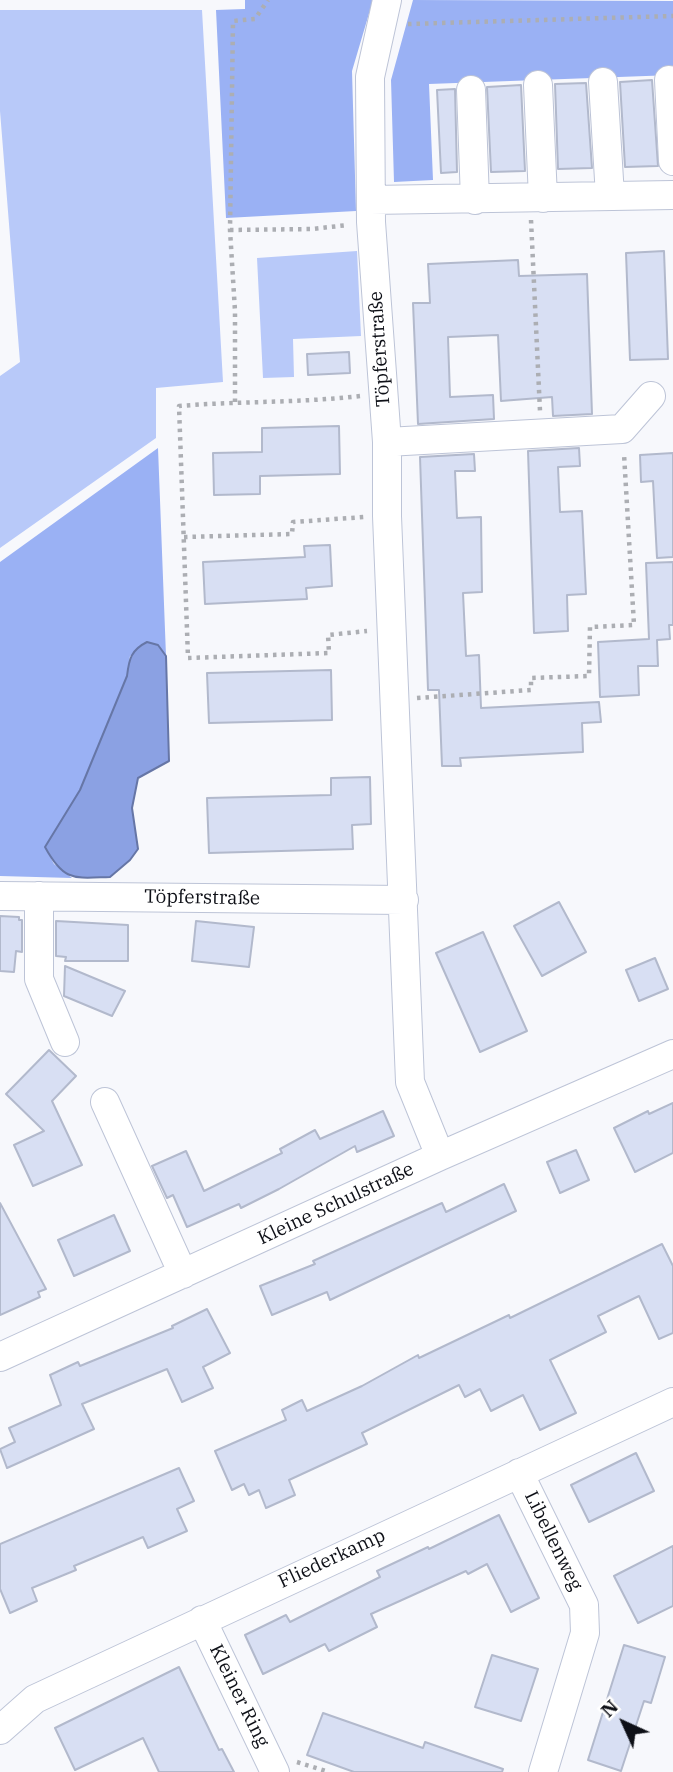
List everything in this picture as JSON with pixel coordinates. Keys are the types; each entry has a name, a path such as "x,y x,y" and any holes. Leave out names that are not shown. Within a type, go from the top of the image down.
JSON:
{"street":[{"name":"Töpferstraße","path":"384,13 370,77 371,211 387,442 387,516 410,1082 440,1156"},
{"path":"669,80 673,161"},
{"path":"603,82 610,196"},
{"path":"537,198 538,85"},
{"path":"471,90 475,200"},
{"path":"371,211 475,200 673,195"},
{"path":"387,442 622,429 651,396"},
{"name":"Töpferstraße","path":"0,896 404,900"},
{"path":"39,897 39,979 65,1042"},
{"name":"Kleine Schulstraße","path":"0,1357 440,1156 673,1054"},
{"path":"105,1102 183,1274"},
{"name":"Fliederkamp","path":"0,1730 35,1699 673,1402"},
{"name":"Libellenweg","path":"519,1473 584,1605 585,1633 543,1772"},
{"name":"Kleiner Ring","path":"202,1620 275,1772"}],"path":[{"path":"235,402 235,311 230,230 233,21 255,19 268,0"},
{"path":"384,13 673,16"},
{"path":"537,198 541,433"},
{"path":"230,230 312,229 371,211"},
{"path":"383,393 319,400 179,406 188,658 329,653 328,635 393,629"},
{"path":"394,700 531,690 531,678 589,676 590,627 635,625 622,429"},
{"path":"184,537 292,534 293,522 387,516"}],"shaded area":[{"path":"245,0 373,0 352,71 356,211 226,218 216,10 245,9"},
{"path":"413,0 673,1 673,75 429,84 433,180 394,182 391,80"},
{"path":"0,10 202,10 223,382 156,388 156,438 0,548 0,376 20,362 0,111"},
{"path":"357,251 361,336 293,339 294,377 263,378 257,258"},
{"path":"158,448 166,656 158,645 130,656 127,676 80,790 45,847 54,864 72,878 0,876 0,562"},
{"path":"147,642 158,645 166,656 169,761 138,778 132,808 138,849 130,860 110,877 71,876 58,867 45,847 80,790 127,676 132,656 137,648"}],"building":[{"path":"652,80 658,166 625,167 620,82"},
{"path":"586,83 592,168 558,169 555,84"},
{"path":"521,85 525,171 491,172 487,87"},
{"path":"455,89 457,172 441,173 437,90"},
{"path":"664,251 668,359 630,360 626,253"},
{"path":"518,260 519,276 587,274 592,414 553,416 552,397 501,401 498,335 448,337 450,397 493,395 494,419 418,424 413,303 430,303 428,264"},
{"path":"349,352 350,373 308,375 307,354"},
{"path":"339,426 340,474 260,476 260,494 214,495 213,453 262,452 262,428"},
{"path":"579,448 580,466 558,467 560,512 582,511 586,594 567,595 568,631 534,633 528,451"},
{"path":"673,453 673,557 657,558 653,481 641,482 640,455"},
{"path":"474,454 475,471 455,471 457,518 481,517 482,592 463,593 466,656 479,655 481,708 599,702 601,722 582,723 583,752 460,758 461,766 442,766 439,690 428,690 420,457"},
{"path":"330,545 332,586 306,588 307,599 205,604 203,562 305,557 304,546"},
{"path":"673,562 673,625 669,625 670,639 657,640 658,666 638,666 639,695 600,697 598,642 649,639 646,563"},
{"path":"331,670 332,720 209,723 207,673"},
{"path":"370,777 371,824 352,825 353,849 209,853 207,798 331,795 331,778"},
{"path":"559,902 586,952 542,976 514,926"},
{"path":"0,916 19,917 19,920 22,920 22,952 16,951 14,972 0,971"},
{"path":"56,921 128,925 128,961 65,961 66,957 56,956"},
{"path":"196,921 254,927 249,967 192,961"},
{"path":"483,932 527,1031 480,1052 436,953"},
{"path":"655,958 668,989 639,1001 626,970"},
{"path":"65,966 125,991 112,1016 64,996"},
{"path":"49,1050 76,1076 52,1101 82,1165 33,1186 14,1145 44,1131 6,1094"},
{"path":"673,1103 673,1153 635,1172 614,1128 648,1111 649,1114"},
{"path":"383,1111 394,1136 357,1152 355,1146 241,1208 239,1204 187,1227 173,1195 167,1198 152,1166 186,1151 204,1191 282,1153 280,1149 315,1130 320,1139"},
{"path":"576,1150 589,1180 560,1193 547,1162"},
{"path":"504,1184 516,1211 330,1300 327,1292 272,1315 260,1286 315,1264 313,1261 442,1203 446,1212"},
{"path":"0,1203 46,1289 38,1292 40,1297 0,1315"},
{"path":"114,1215 130,1251 74,1276 58,1240"},
{"path":"662,1244 673,1266 673,1333 659,1339 639,1296 598,1316 606,1332 550,1360 576,1413 540,1430 523,1395 491,1411 480,1389 465,1397 459,1385 362,1433 367,1444 289,1480 295,1495 266,1508 259,1490 249,1495 244,1484 232,1490 215,1451 286,1420 282,1410 302,1400 307,1411 362,1386 418,1355 419,1358 509,1315 510,1318"},
{"path":"207,1309 230,1353 203,1367 213,1388 182,1402 167,1369 82,1404 94,1429 7,1468 0,1449 15,1442 9,1428 61,1405 50,1375 78,1362 80,1366 173,1328 172,1326"},
{"path":"636,1453 654,1491 589,1522 571,1485"},
{"path":"179,1468 194,1501 177,1509 187,1531 148,1548 143,1537 74,1566 76,1570 32,1588 37,1601 10,1613 0,1589 0,1544"},
{"path":"499,1515 539,1598 511,1612 487,1564 371,1614 377,1627 329,1651 325,1644 263,1674 245,1635 286,1615 290,1622 380,1577 377,1571"},
{"path":"673,1546 673,1606 638,1623 614,1576"},
{"path":"624,1645 665,1657 651,1703 644,1701 621,1771 588,1760"},
{"path":"492,1655 538,1669 521,1721 475,1707"},
{"path":"179,1667 219,1750 222,1749 234,1772 159,1772 143,1738 75,1770 55,1728"},
{"path":"323,1713 423,1748 425,1742 503,1769 502,1772 354,1772 307,1755"}]}
